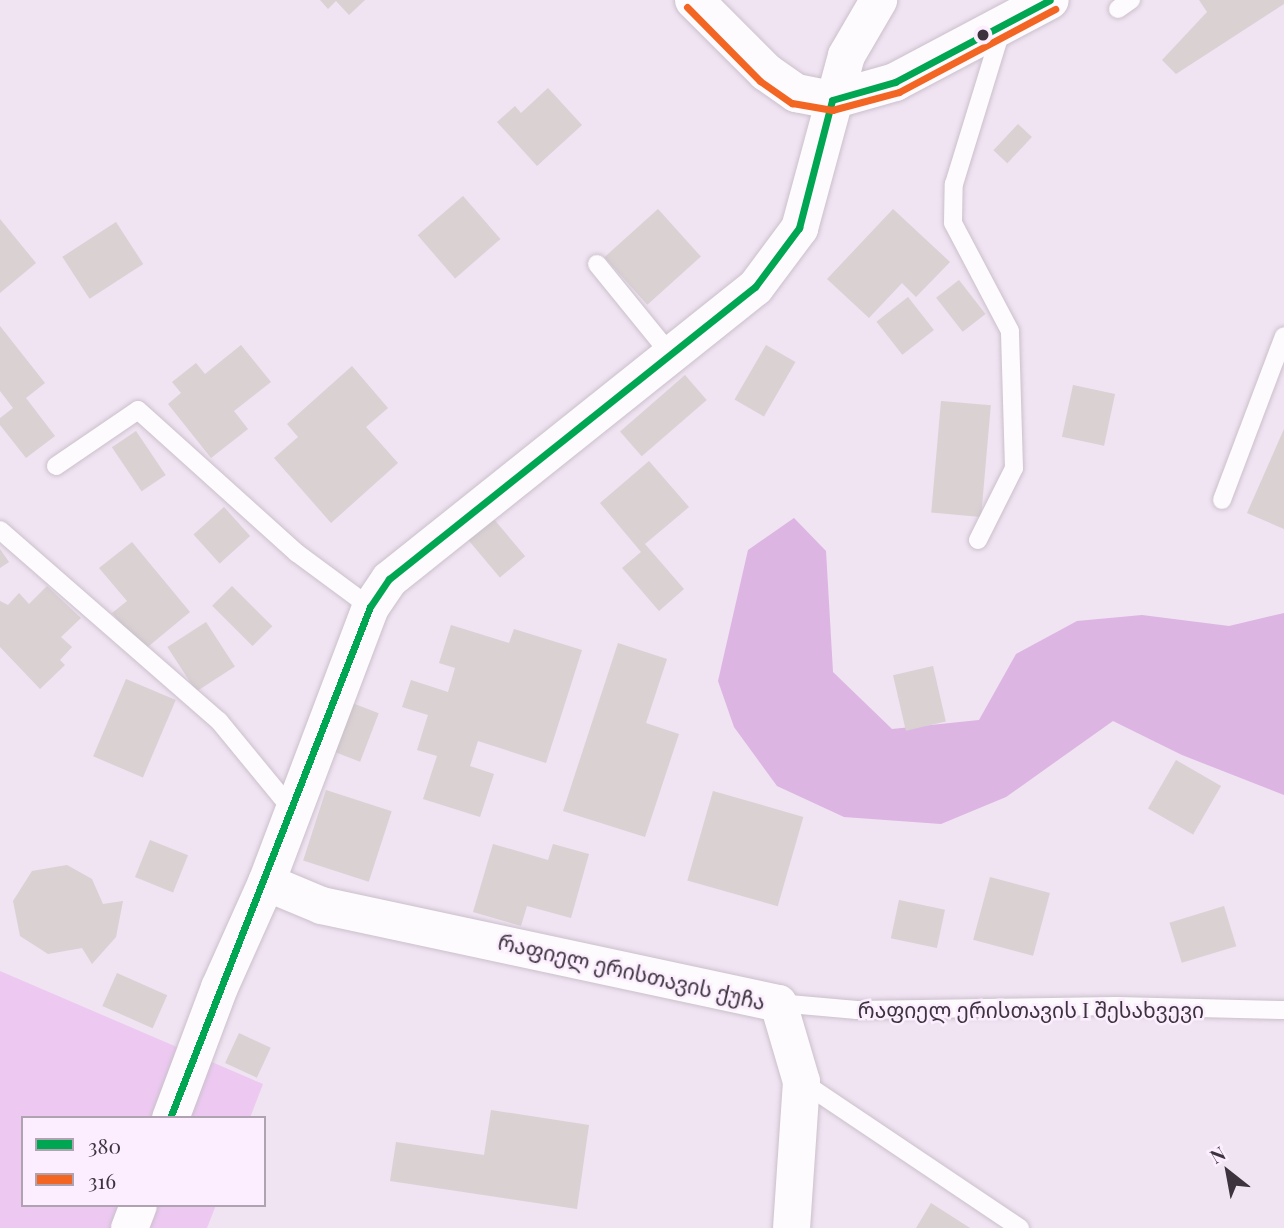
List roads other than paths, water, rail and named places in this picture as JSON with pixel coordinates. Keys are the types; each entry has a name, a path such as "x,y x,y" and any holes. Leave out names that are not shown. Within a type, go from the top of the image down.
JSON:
{"main road":[{"path":"694,0 766,72 796,93 831,100 895,82 1002,28 1050,0"}],"street":[{"path":"171,1116 219,987 266,883 370,607 389,579 755,288 799,228 831,100 846,55 878,0"},
{"name":"რაფიელ ერისთავის ქუჩა","path":"266,883 321,905 778,1003 801,1081 791,1228"},
{"path":"129,1228 137,1207"}],"lane":[{"path":"978,540 1014,468 1010,331 953,223 954,184 1002,28"},
{"path":"597,264 671,355"},
{"path":"1222,500 1284,336"},
{"path":"56,466 138,410 297,553 370,607"},
{"path":"0,530 219,721 292,810"},
{"name":"რაფიელ ერისთავის I შესახვევი","path":"778,1003 857,1010 1116,1006 1284,1010"},
{"path":"801,1081 1020,1228"}]}
